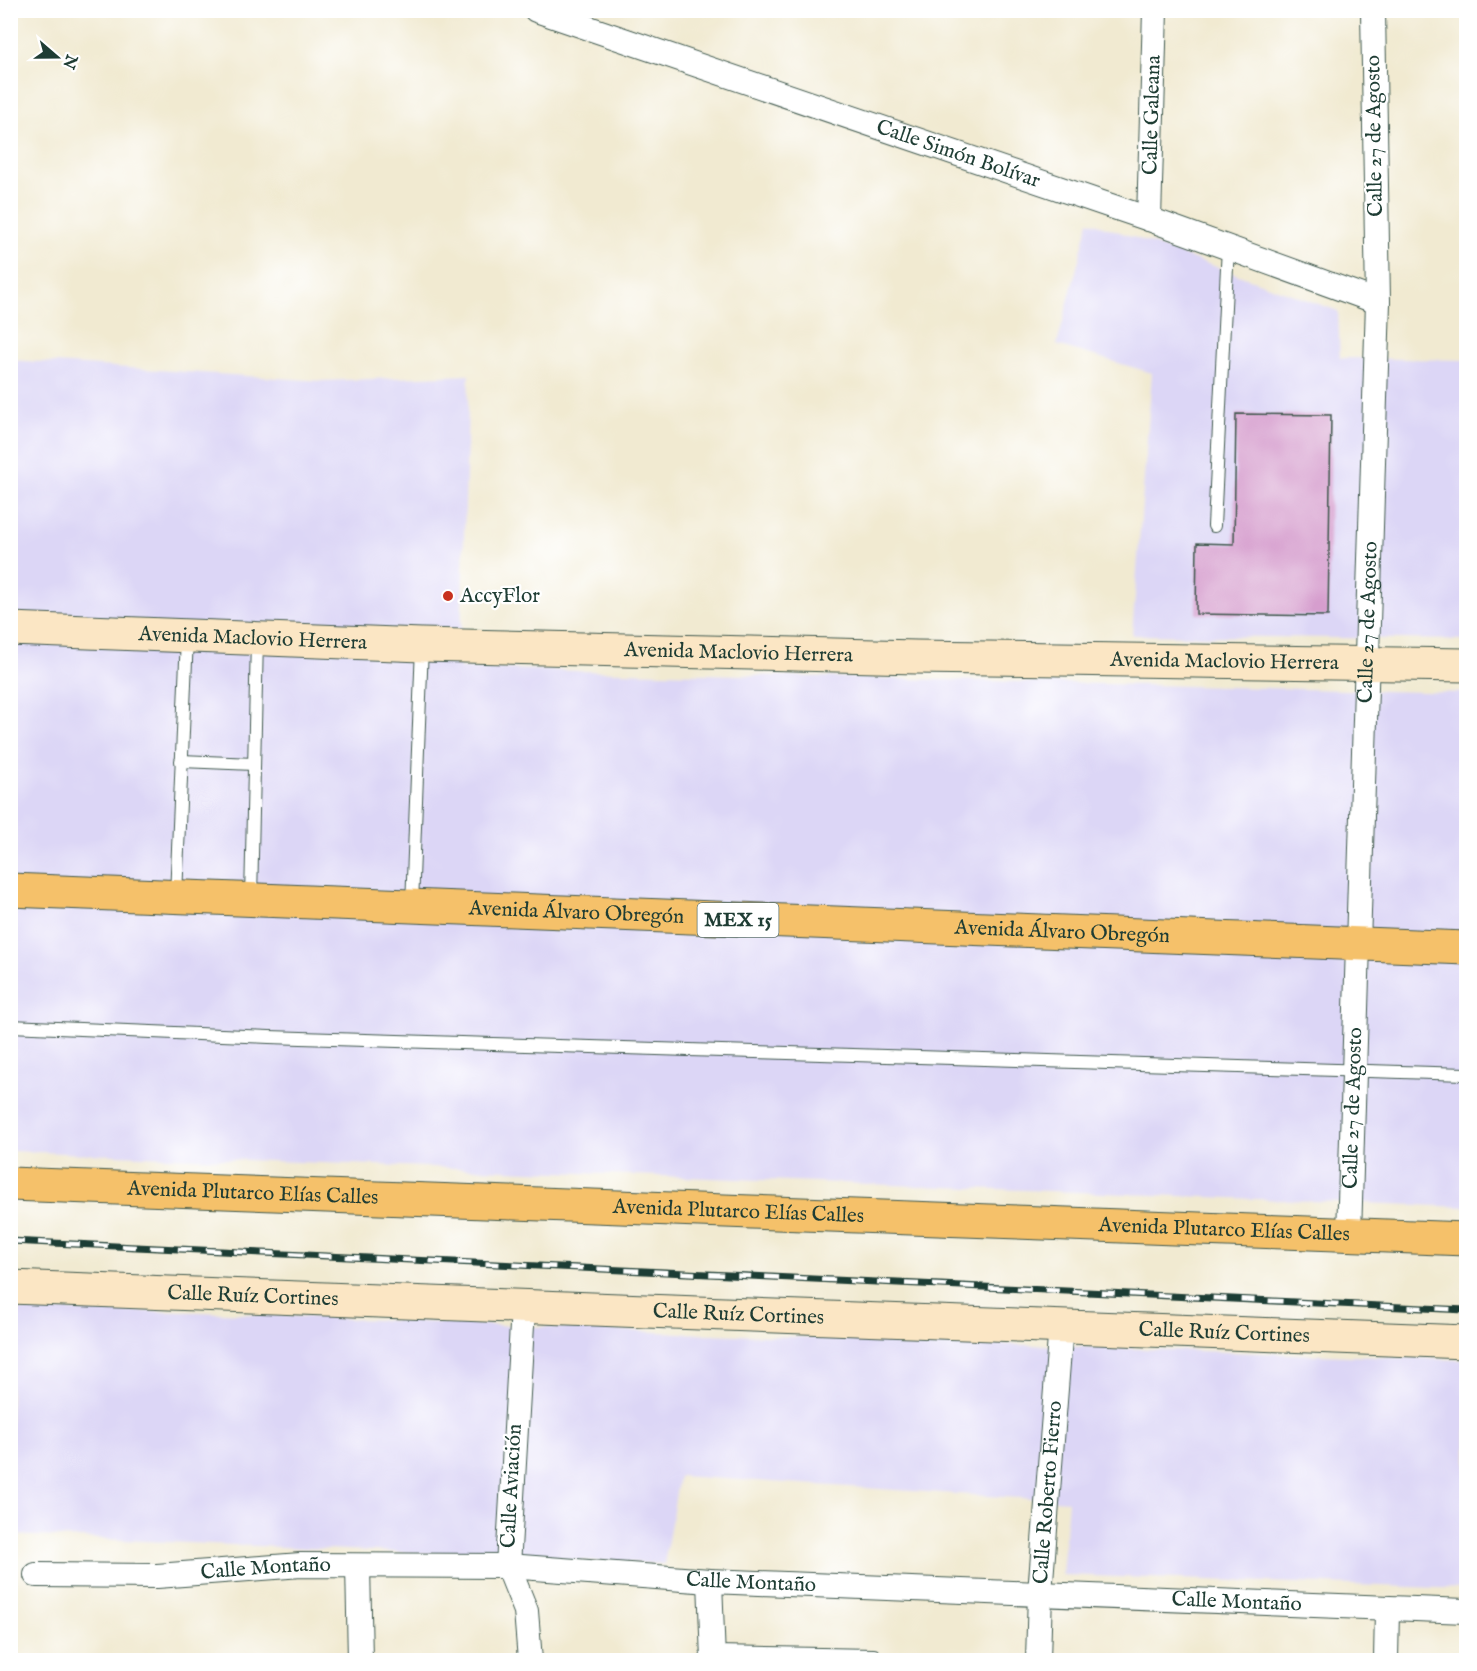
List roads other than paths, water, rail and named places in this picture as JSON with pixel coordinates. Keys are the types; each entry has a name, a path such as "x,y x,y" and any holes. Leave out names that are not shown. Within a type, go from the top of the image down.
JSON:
{"highway":[{"name":"Avenida Álvaro Obregón","path":"10,890 1467,948"},
{"name":"Avenida Plutarco Elías Calles","path":"10,1184 1467,1239"}],"street":[{"name":"Calle Simón Bolívar","path":"536,10 1149,219 1378,302"},
{"name":"Calle Galeana","path":"1149,219 1155,10"},
{"name":"Calle 27 de Agosto","path":"1349,1234 1378,302 1373,10"},
{"name":"Avenida Maclovio Herrera","path":"10,629 422,645 916,657 1467,665"},
{"name":"Calle Ruíz Cortines","path":"10,1287 1467,1342"},
{"name":"Calle Aviación","path":"523,1308 507,1566 526,1611 530,1660"},
{"name":"Calle Roberto Fierro","path":"1038,1660 1040,1593 1061,1325"},
{"name":"Calle Montaño","path":"36,1575 157,1576 301,1565 507,1566 710,1581 1467,1611"},
{"path":"358,1566 360,1660"},
{"path":"710,1581 714,1656"},
{"path":"1386,1660 1387,1609"}],"lane":[{"path":"1214,526 1228,247"},
{"path":"176,897 187,636"},
{"path":"251,900 257,639"},
{"path":"412,906 422,645"},
{"path":"181,761 254,764"},
{"path":"10,1026 269,1038 1467,1074"},
{"path":"714,1656 874,1655"}],"railway":[{"path":"10,1241 1466,1310"}],"place":[{"name":"AccyFlor","path":"448,596"}]}
